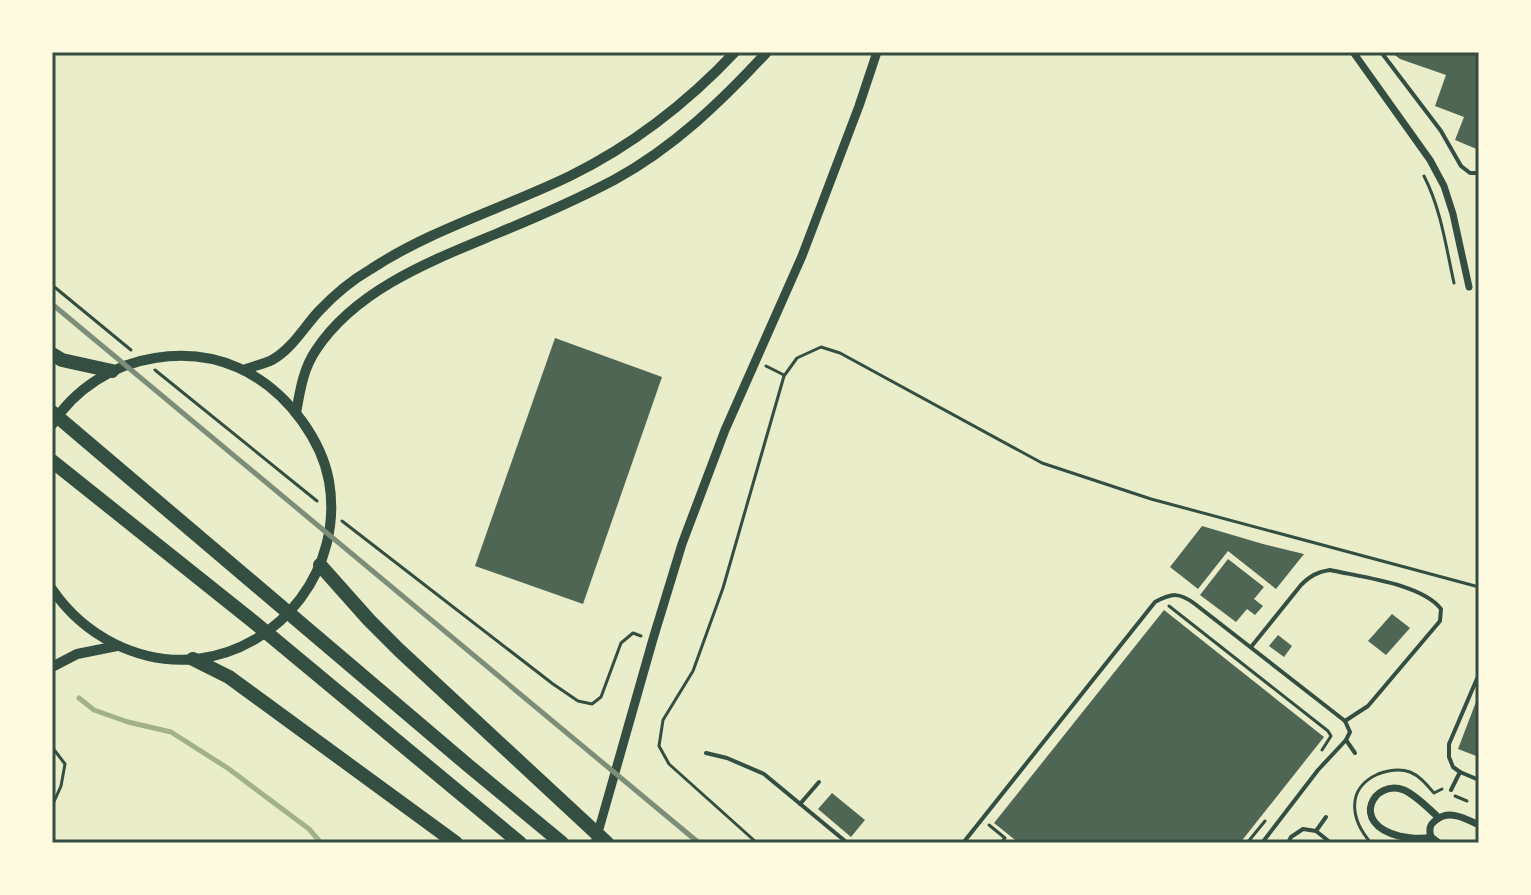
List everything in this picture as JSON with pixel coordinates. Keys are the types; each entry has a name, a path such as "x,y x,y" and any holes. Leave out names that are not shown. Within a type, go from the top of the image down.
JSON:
{"highway":[{"path":"52,354 62,360 112,371"},
{"path":"52,412 562,843"},
{"path":"52,461 255,623 520,843"},
{"path":"322,558 369,620 399,650 607,843"},
{"path":"193,659 229,677 456,843"}],"main road":[{"path":"244,370 273,360 341,290 386,259 571,175 646,132 689,98 735,52"},
{"path":"296,413 302,377 316,350 356,307 387,284 412,271 582,196 650,158 721,100 767,52"},
{"path":"52,425 81,392 112,371 156,358 194,356 219,361 244,370 270,385 296,413 322,454 331,505 329,538 305,594 276,625 256,639 225,653 193,659 141,655 96,634 77,619 52,589"},
{"path":"52,667 77,654 117,646"}],"street":[{"path":"595,843 682,544 719,444 802,256 877,52"},
{"path":"1353,52 1430,160 1444,186 1469,287"},
{"path":"1431,837 1425,839 1384,832 1372,818 1370,807 1373,799 1382,791 1395,788 1404,790 1439,818"},
{"path":"1439,843 1429,833 1439,818 1457,815 1479,825"}],"lane":[{"path":"1381,52 1441,131 1461,166 1470,173 1479,173"},
{"path":"1251,647 1301,585 1320,571 1330,570 1411,589 1428,596 1441,609 1440,621 1368,706 1345,721"},
{"path":"963,843 1155,602 1172,595 1183,595 1251,647 1345,721 1350,732 1262,843"},
{"path":"1479,674 1449,744 1453,767 1479,780"},
{"path":"1346,740 1355,753"},
{"path":"706,753 727,758 764,774 845,841"},
{"path":"1451,790 1460,772"},
{"path":"800,804 819,782"},
{"path":"1316,831 1326,817"},
{"path":"1288,843 1303,829 1316,831 1331,843"}],"path":[{"path":"1420,167 1441,220 1454,283"},
{"path":"52,285 133,351"},
{"path":"757,843 669,764 659,746 663,720 693,671 723,588 784,376 797,358 821,347 840,353 1042,463 1151,499 1479,587"},
{"path":"756,360 784,376"},
{"path":"156,370 319,503"},
{"path":"341,521 483,632 578,701 592,704 601,697 621,643 633,633 653,639"},
{"path":"1161,607 1168,605 1328,731 1331,736 1320,752"},
{"path":"52,747 65,764 61,786 52,806"},
{"path":"1247,843 1266,820"},
{"path":"988,825 1005,838 1001,843"}],"building":[{"path":"1391,52 1479,52 1479,150 1455,140 1464,117 1435,106 1446,75 1400,59"},
{"path":"555,338 662,377 583,604 475,566"},
{"path":"1202,526 1304,554 1276,589 1228,551 1198,589 1170,567"},
{"path":"1228,559 1264,587 1254,599 1263,606 1255,615 1247,609 1236,622 1200,595"},
{"path":"1164,610 1324,737 1240,843 1019,843 994,823"},
{"path":"1392,614 1410,628 1386,655 1368,641"},
{"path":"1278,635 1292,646 1284,657 1269,646"},
{"path":"1479,694 1479,757 1458,749"},
{"path":"832,793 865,820 851,837 818,809"}],"waterway":[{"path":"79,698 94,710 171,732 229,769 309,829 321,843"}],"railway":[{"path":"52,304 699,843"}]}
